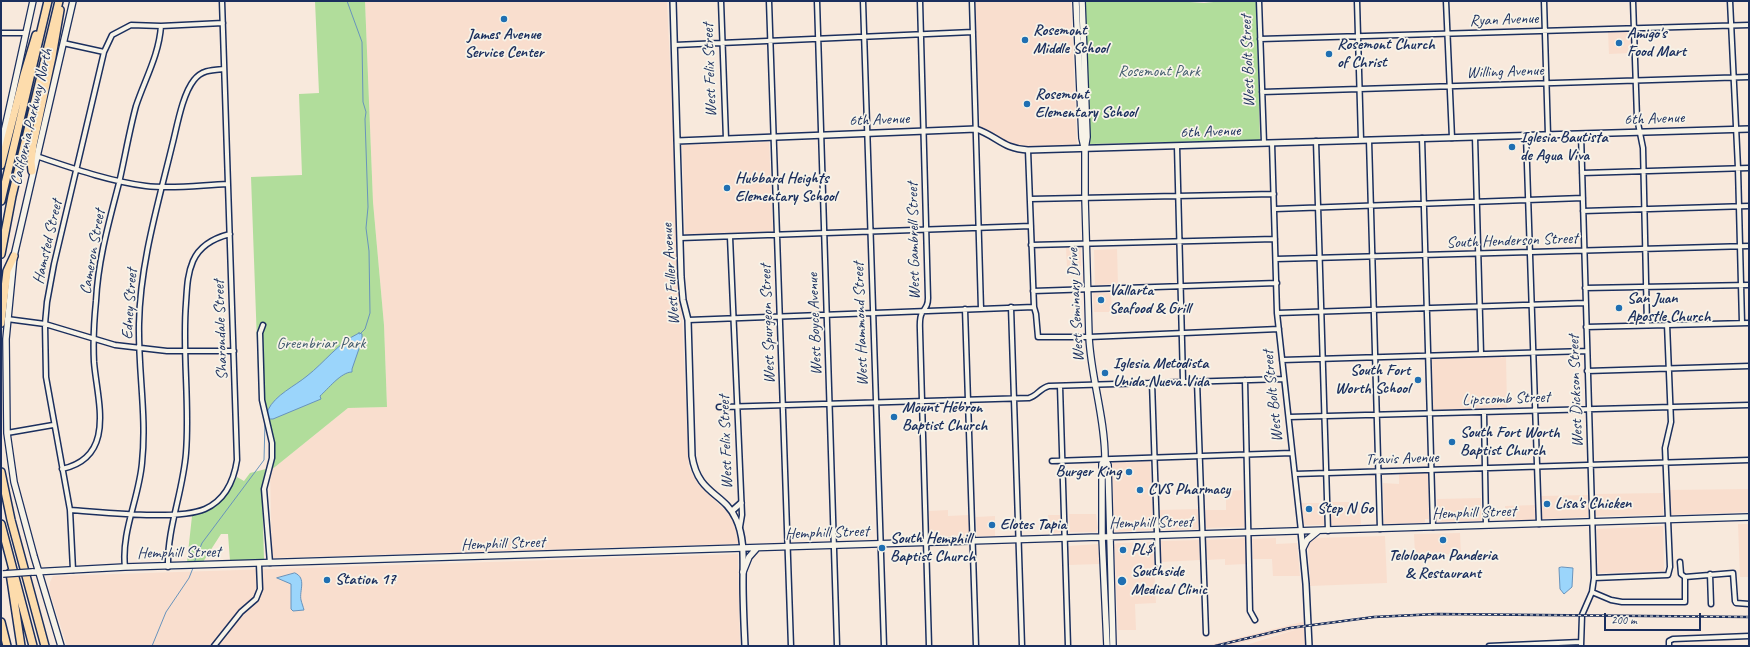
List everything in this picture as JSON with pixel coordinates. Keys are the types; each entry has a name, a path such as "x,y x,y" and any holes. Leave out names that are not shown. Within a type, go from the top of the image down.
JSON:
{"highway":[{"path":"1,201 48,1"},
{"path":"32,171 31,162 33,145 60,15 59,1"},
{"path":"1,254 14,189 59,1"},
{"path":"1,165 35,36 40,31"},
{"path":"4,321 7,271 14,256"},
{"path":"1,472 11,520 45,646"},
{"path":"1,524 33,646"},
{"path":"8,550 11,585 22,646"},
{"path":"1,622 8,646"}],"main road":[{"path":"1,146 32,1"},
{"name":"California Parkway North","path":"14,256 32,171 72,1"},
{"name":"West Seminary Drive","path":"1076,1 1082,73"},
{"name":"West Seminary Drive","path":"1082,1 1082,138 1085,149 1089,336 1095,384 1103,424 1105,459 1108,465 1113,646"},
{"path":"4,321 7,433 17,496 35,572 43,588 61,646"},
{"name":"West Seminary Drive","path":"1105,459 1102,464 1102,537 1107,646"},
{"name":"Hemphill Street","path":"2,574 125,567 168,567 694,551 743,548 1749,517"},
{"path":"1302,548 1307,540 1318,531"},
{"path":"743,572 749,557 756,548"},
{"path":"43,588 45,577 53,571"},
{"path":"1105,603 1112,605"}],"street":[{"name":"Sharondale Street","path":"70,510 132,514 174,514 194,512 208,507 222,496 234,477 237,460 222,1"},
{"name":"West Fuller Avenue","path":"673,1 682,292 688,320 691,440 694,468 702,483 708,490 732,510 740,527"},
{"name":"West Felix Street","path":"721,1 726,139"},
{"name":"West Spurgeon Street","path":"769,1 791,646"},
{"name":"West Boyce Avenue","path":"816,1 837,646"},
{"name":"West Hammond Street","path":"863,1 884,646"},
{"name":"West Gambrell Street","path":"920,1 928,298 928,305 922,313 920,321 929,646"},
{"path":"972,1 981,309"},
{"name":"West Bolt Street","path":"1259,1 1264,143"},
{"path":"1357,1 1361,140"},
{"path":"1446,1 1452,138"},
{"path":"1544,1 1548,135"},
{"path":"1633,1 1637,118 1643,148 1644,171 1647,325"},
{"path":"1730,1 1738,168 1742,323"},
{"name":"Hamsted Street","path":"73,570 70,510 53,425 46,377 45,324 47,302 54,264 104,52 112,35 126,26 223,23"},
{"name":"Ryan Avenue","path":"1260,39 1749,25"},
{"name":"Cameron Street","path":"62,469 84,458 93,450 99,437 101,419 94,339 99,266 137,105 159,47 161,26"},
{"path":"674,45 973,32"},
{"path":"1,33 26,33"},
{"path":"63,43 104,52"},
{"name":"Edney Street","path":"125,567 127,536 142,464 144,436 143,402 139,375 142,281 162,186 177,126 191,84 204,71 224,69"},
{"name":"Willing Avenue","path":"1262,92 1749,77"},
{"name":"6th Avenue","path":"677,141 976,129 1016,150 1028,150 1749,129"},
{"name":"West Dickson Street","path":"1581,134 1594,578 1592,592 1582,615 1581,644"},
{"path":"1526,135 1539,524"},
{"path":"1475,137 1481,354"},
{"path":"1422,138 1433,527"},
{"path":"1369,140 1380,529"},
{"path":"1316,142 1328,531"},
{"name":"West Bolt Street","path":"1272,143 1277,313 1301,532 1309,646"},
{"path":"1177,146 1183,382"},
{"path":"1028,150 1034,307 1036,314 1037,335 1041,338 1279,329"},
{"path":"36,156 77,170 119,181 162,186 228,184"},
{"path":"1582,173 1749,168"},
{"path":"1030,199 1274,194"},
{"path":"1274,209 1318,208 1371,204 1583,198"},
{"path":"1583,211 1749,206"},
{"path":"680,238 1031,226"},
{"path":"168,567 168,546 174,514 181,492 186,453 184,321 192,263 199,250 207,243 230,234"},
{"name":"West Felix Street","path":"730,236 742,514 740,527 743,548 745,646"},
{"path":"1031,245 1275,239"},
{"name":"South Henderson Street","path":"1276,259 1749,246"},
{"path":"1033,291 1277,283"},
{"path":"1585,288 1749,285"},
{"path":"1277,313 1586,303"},
{"path":"688,320 1034,307"},
{"path":"1011,308 1022,646"},
{"path":"965,309 976,646"},
{"path":"4,321 45,324 115,345 139,348 234,351"},
{"path":"1586,327 1749,323"},
{"path":"1594,578 1668,574 1670,567 1665,439 1671,422 1671,407 1667,324"},
{"path":"263,325 260,333 264,407 272,442 272,458 266,474 264,489 270,563"},
{"path":"1282,360 1587,351"},
{"path":"1587,371 1749,366"},
{"path":"719,407 1035,397 1045,387 1152,382 1284,379"},
{"path":"1245,380 1250,611 1255,620"},
{"path":"1197,381 1206,633"},
{"path":"1152,382 1158,564"},
{"path":"1060,386 1068,646"},
{"name":"Lipscomb Street","path":"1288,417 1749,405"},
{"path":"1484,412 1486,525"},
{"path":"7,433 53,425"},
{"path":"1052,461 1292,453"},
{"name":"Travis Avenue","path":"1295,474 1749,460"},
{"path":"732,510 741,503"},
{"path":"1592,592 1611,600 1622,602 1685,602 1684,577 1681,574 1680,562"},
{"path":"214,646 241,612 256,599 260,589 259,564"},
{"path":"1684,577 1733,573 1736,604 1749,604"},
{"path":"1710,574 1710,604"},
{"path":"1669,646 1669,641 1672,639 1749,636"},
{"path":"1489,646 1581,644"}],"shaded area":[{"path":"365,1 667,1 689,467 698,484 731,516 738,537 738,544 272,558 270,471 348,408 387,407 384,325 373,202"},
{"path":"975,1 1071,1 1077,145 1013,146 980,127"},
{"path":"1631,31 1631,53 1609,54 1608,32"},
{"name":"Hubbard Heights Elementary School","path":"769,142 773,231 685,235 682,145"},
{"path":"1066,248 1081,248 1081,266 1067,267"},
{"path":"1117,249 1118,284 1095,285 1094,250"},
{"path":"1093,293 1111,293 1112,312 1094,312"},
{"path":"1506,357 1507,408 1433,410 1432,359"},
{"path":"1150,461 1153,530 1116,532 1114,530 1112,463"},
{"path":"1399,473 1428,473 1429,519 1425,519 1425,523 1384,524 1383,483 1399,484"},
{"path":"1749,489 1749,512 1672,515 1670,513 1669,490"},
{"path":"1244,490 1245,527 1204,528 1204,510 1226,510 1226,491"},
{"path":"1663,493 1663,515 1596,516 1594,514 1593,494"},
{"path":"1589,495 1588,517 1541,519 1540,496"},
{"path":"1481,498 1481,521 1438,522 1437,499"},
{"path":"1329,502 1360,502 1361,525 1330,525"},
{"path":"1301,503 1323,503 1324,525 1304,525"},
{"path":"1536,505 1537,517 1535,520 1505,521 1505,506"},
{"path":"1199,509 1198,529 1160,530 1159,510"},
{"path":"948,510 948,516 969,515 970,536 929,537 929,511"},
{"path":"1069,514 1096,514 1098,528 1096,532 1070,532"},
{"path":"1048,515 1060,515 1061,532 1049,534"},
{"path":"995,516 995,536 977,536 976,517"},
{"path":"1738,524 1749,524 1749,577 1740,577"},
{"path":"1663,526 1664,571 1598,573 1597,529"},
{"path":"1460,533 1461,554 1415,555 1414,534"},
{"path":"1385,536 1387,583 1310,586 1308,543 1312,538"},
{"path":"1245,538 1246,564 1225,565 1225,559 1206,560 1205,540"},
{"path":"1276,538 1276,544 1297,543 1300,576 1273,576 1272,559 1253,559 1252,539"},
{"path":"1199,540 1200,560 1161,562 1160,541"},
{"path":"1153,542 1156,603 1135,604 1136,630 1118,630 1114,545 1117,543"},
{"path":"1098,544 1100,564 1068,565 1068,546"},
{"path":"738,554 740,646 67,646 49,590 50,582 53,576"},
{"path":"1302,622 1305,623 1306,646 1243,646 1298,629 1227,646 1205,646"}],"green space":[{"name":"Greenbriar Park","path":"315,1 365,1 373,202 384,325 387,407 348,408 270,471 274,447 273,434 259,398 251,177 302,175 299,94 319,93"},
{"name":"Rosemont Park","path":"1084,1 1176,1 1204,3 1223,1 1256,1 1260,140 1090,144"},
{"path":"266,469 262,488 264,559 230,561 228,534 221,534 203,562 187,562 192,516 208,510 219,502 229,491 237,477 244,481 250,473"}],"water":[{"path":"359,333 362,334 362,340 352,372 343,375 335,381 320,396 321,399 273,419 269,419 268,410 275,400 314,371 351,337"},
{"path":"1559,568 1573,568 1572,587 1564,594 1560,589"},
{"path":"295,573 299,575 302,581 301,600 304,610 293,611 291,609 291,584 277,578"}],"waterway":[{"path":"347,1 362,42 363,102 366,112 368,207 366,228 369,251 370,313 365,329 360,334"},
{"path":"194,563 202,543 264,460 265,422"},
{"path":"152,646 166,612 189,578 193,568"}],"railway":[{"path":"1215,646 1290,628 1374,617 1437,614 1749,617"}],"place":[{"name":"James Avenue Service Center","path":"504,19"},
{"name":"Rosemont Middle School","path":"1025,40"},
{"name":"Amigo's Food Mart","path":"1619,43"},
{"name":"Rosemont Church of Christ","path":"1329,54"},
{"name":"Rosemont Elementary School","path":"1027,104"},
{"name":"Iglesia Bautista de Agua Viva","path":"1512,147"},
{"name":"Hubbard Heights Elementary School","path":"727,188"},
{"name":"Vallarta Seafood & Grill","path":"1101,300"},
{"name":"San Juan Apostle Church","path":"1619,308"},
{"name":"Iglesia Metodista Unida Nueva Vida","path":"1105,373"},
{"name":"South Fort Worth School","path":"1418,380"},
{"name":"Mount Hebron Baptist Church","path":"894,417"},
{"name":"South Fort Worth Baptist Church","path":"1452,442"},
{"name":"Burger King","path":"1129,472"},
{"name":"CVS Pharmacy","path":"1140,490"},
{"name":"Lisa's Chicken","path":"1547,504"},
{"name":"Step N Go","path":"1309,509"},
{"name":"Elotes Tapia","path":"992,525"},
{"name":"Teloloapan Panderia & Restaurant","path":"1443,540"},
{"name":"South Hemphill Baptist Church","path":"882,548"},
{"name":"PL$","path":"1123,550"},
{"name":"Station 17","path":"327,580"},
{"name":"Southside Medical Clinic","path":"1122,581"}]}
